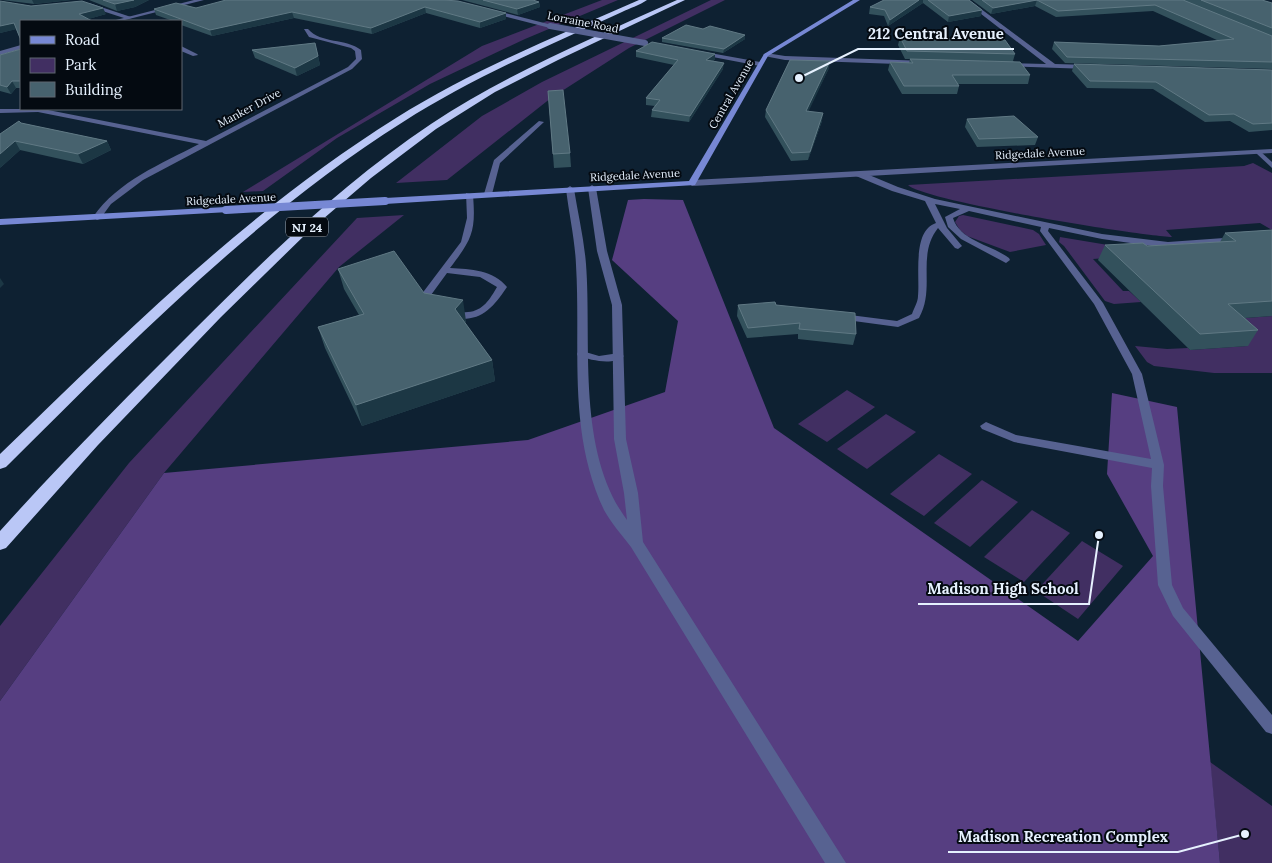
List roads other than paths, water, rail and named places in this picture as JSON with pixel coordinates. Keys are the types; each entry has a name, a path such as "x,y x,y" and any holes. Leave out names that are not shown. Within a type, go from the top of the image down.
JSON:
{"highway":[{"name":"NJ 24","path":"0,463 87,379 225,252 288,199 345,157 399,120 452,90 550,41 644,0"},
{"name":"NJ 24","path":"0,543 113,419 272,259 334,202 385,161 435,126 483,96 563,55 682,0"}],"main road":[{"name":"Central Avenue","path":"692,183 766,55 857,0"},
{"name":"Ridgedale Avenue","path":"0,222 692,183"}],"street":[{"path":"85,0 87,5 128,19 201,0"},
{"path":"966,0 1053,66"},
{"name":"Lorraine Road","path":"485,10 550,26 654,45"},
{"name":"Manker Drive","path":"97,217 108,202 140,178 350,68 359,59 360,54 353,47 311,36 306,30"},
{"path":"0,53 20,47"},
{"path":"182,48 195,55"},
{"path":"692,52 760,64"},
{"path":"766,55 785,58 935,63"},
{"path":"994,64 1101,68"},
{"path":"0,111 38,110 206,144"},
{"name":"Ridgedale Avenue","path":"692,183 1272,151"},
{"path":"592,188 602,251 617,305 620,439 631,493 636,543"},
{"path":"570,189 581,264 582,385 589,442 599,478 611,509 636,543 836,863"}],"lane":[{"path":"488,194 496,162 541,122"},
{"path":"1258,152 1272,166"},
{"path":"859,174 880,184 928,199 1096,235 1160,244 1190,244 1246,238"},
{"path":"445,270 482,274 495,279 502,287 488,309 470,316 447,314 432,306 426,295 465,242 471,218 469,195"},
{"path":"928,199 942,224 958,246"},
{"path":"968,209 956,212 949,217 952,226 961,236 996,252 1006,260"},
{"path":"832,316 898,324 916,316 923,298 922,255 926,238 936,225 942,224"},
{"path":"1046,225 1044,231 1098,303 1137,374 1158,465 1157,486 1165,585 1178,612 1272,727"},
{"path":"582,354 599,359 619,356"},
{"path":"986,426 1014,438 1158,465"}],"place":[{"name":"212 Central Avenue","path":"799,78"},
{"name":"Madison High School","path":"1099,535"},
{"name":"Madison Recreation Complex","path":"1245,834"}]}
